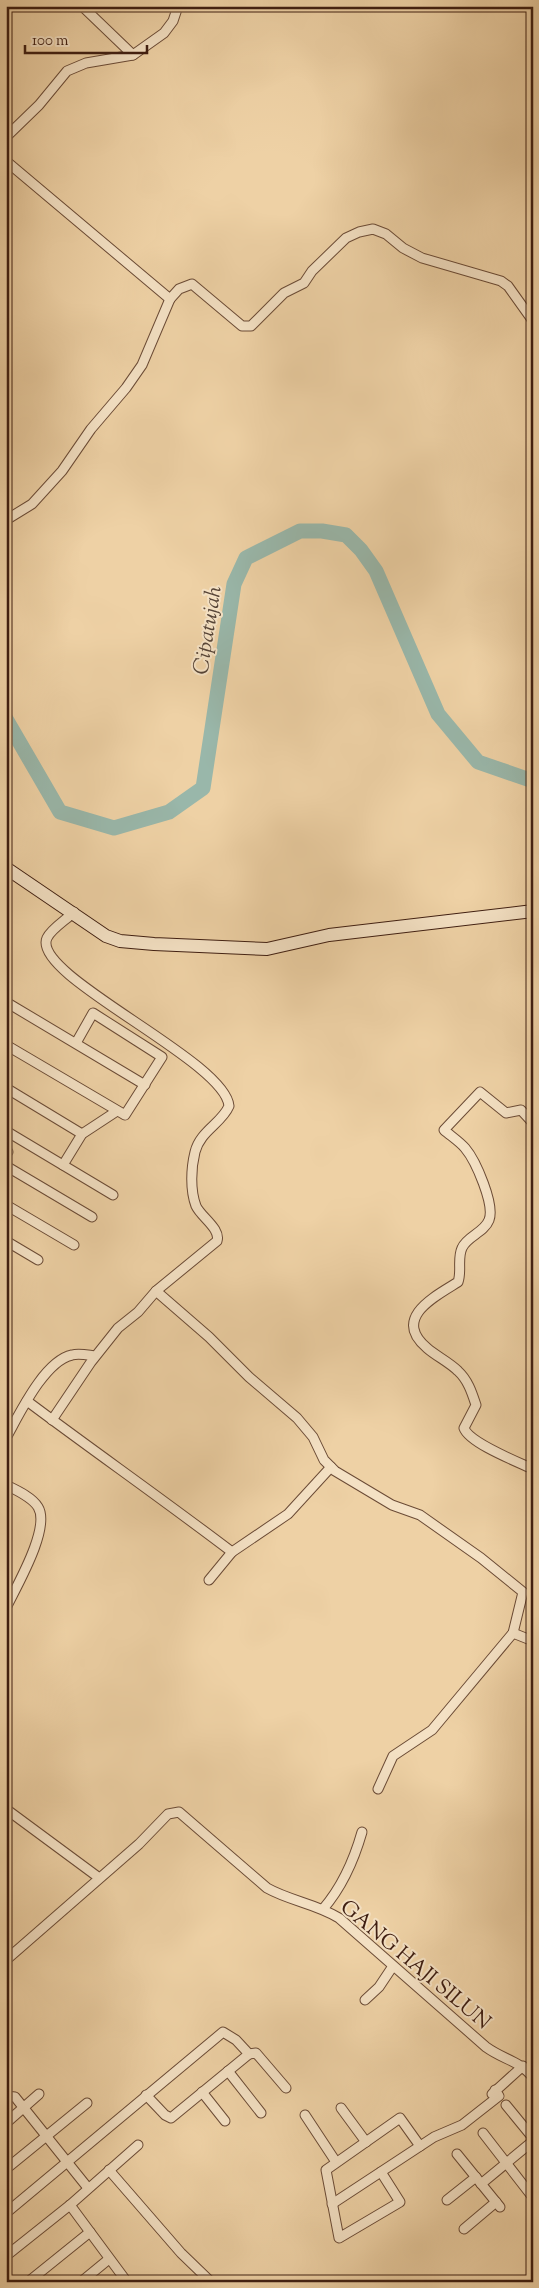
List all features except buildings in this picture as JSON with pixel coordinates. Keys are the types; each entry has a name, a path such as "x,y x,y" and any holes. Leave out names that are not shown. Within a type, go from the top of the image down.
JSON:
{"street":[{"path":"82,6 133,55"},
{"path":"6,137 39,105 70,68 86,63 133,55 164,33 173,21 178,6"},
{"path":"6,161 170,299"},
{"path":"6,520 37,498 62,470 91,429 126,388 142,365 170,299 186,284 192,284 242,326 251,326 288,291 304,283 312,271 346,238 373,229 386,234 403,248 422,258 501,281 508,286 533,321"},
{"path":"6,868 74,912 106,936 120,941 200,947 268,949 329,935 533,912"},
{"path":"52,1420 95,1356 118,1328 138,1312 156,1291 218,1241 218,1233 196,1205 192,1180 195,1150 211,1126 228,1110 229,1102 224,1092 179,1052 88,989 56,963 46,948 46,938 54,928 63,923 74,912"},
{"path":"6,1002 145,1084"},
{"path":"6,1045 126,1115 162,1057 93,1013 76,1043"},
{"path":"6,1088 82,1134"},
{"path":"533,1123 521,1110 506,1113 480,1092 444,1130 465,1148 473,1162 483,1182 490,1210 490,1219 484,1228 462,1245 459,1257 458,1282 440,1293 415,1314 412,1324 413,1331 426,1347 458,1371 472,1390 476,1405 464,1428 466,1432 487,1446 533,1469"},
{"path":"62,1165 82,1134 117,1111"},
{"path":"6,1131 113,1195"},
{"path":"6,1166 92,1217"},
{"path":"533,1179 533,1189"},
{"path":"6,1205 74,1245"},
{"path":"6,1241 38,1260"},
{"path":"156,1291 209,1337 249,1377 297,1418 313,1437 324,1460 331,1467 392,1506 420,1515 521,1589 522,1598 513,1633 432,1730 393,1756 378,1789"},
{"path":"6,1438 27,1401 47,1372 60,1360 79,1354 95,1356"},
{"path":"27,1401 232,1552"},
{"path":"209,1580 232,1552 288,1514 331,1467"},
{"path":"6,1485 32,1500 38,1506 41,1518 30,1558 6,1608"},
{"path":"513,1633 533,1641"},
{"path":"6,1809 98,1877 6,1960"},
{"name":"GANG HAJI SILUN","path":"98,1877 139,1844 168,1814 179,1812 267,1888 283,1896 323,1909 339,1918 486,2047 523,2066 533,2077"},
{"path":"323,1909 340,1885 357,1850 362,1832"},
{"path":"365,2000 379,1987 393,1966"},
{"path":"6,2213 223,2032 236,2040 249,2054"},
{"path":"146,2095 170,2118 249,2054 256,2053 286,2088"},
{"path":"332,2204 434,2137 462,2125 495,2090 523,2066"},
{"path":"228,2071 261,2114"},
{"path":"202,2092 225,2121"},
{"path":"6,2123 40,2094"},
{"path":"6,2096 15,2098 24,2108 88,2188"},
{"path":"6,2169 87,2102"},
{"path":"446,2200 506,2163 533,2140 506,2105"},
{"path":"341,2108 366,2142"},
{"path":"305,2115 336,2162"},
{"path":"381,2172 400,2202 339,2238 326,2170 400,2118 420,2146"},
{"path":"483,2133 531,2195"},
{"path":"6,2256 70,2205 138,2145"},
{"path":"457,2154 498,2205 464,2229"},
{"path":"109,2170 181,2254 211,2282"},
{"path":"70,2205 127,2282"},
{"path":"28,2282 90,2232"},
{"path":"81,2282 109,2259"}],"waterway":[{"name":"Cipatujah","path":"6,719 60,812 114,828 169,812 203,788 234,584 246,558 300,531 322,531 346,535 361,550 376,571 438,714 478,762 533,781"}]}
